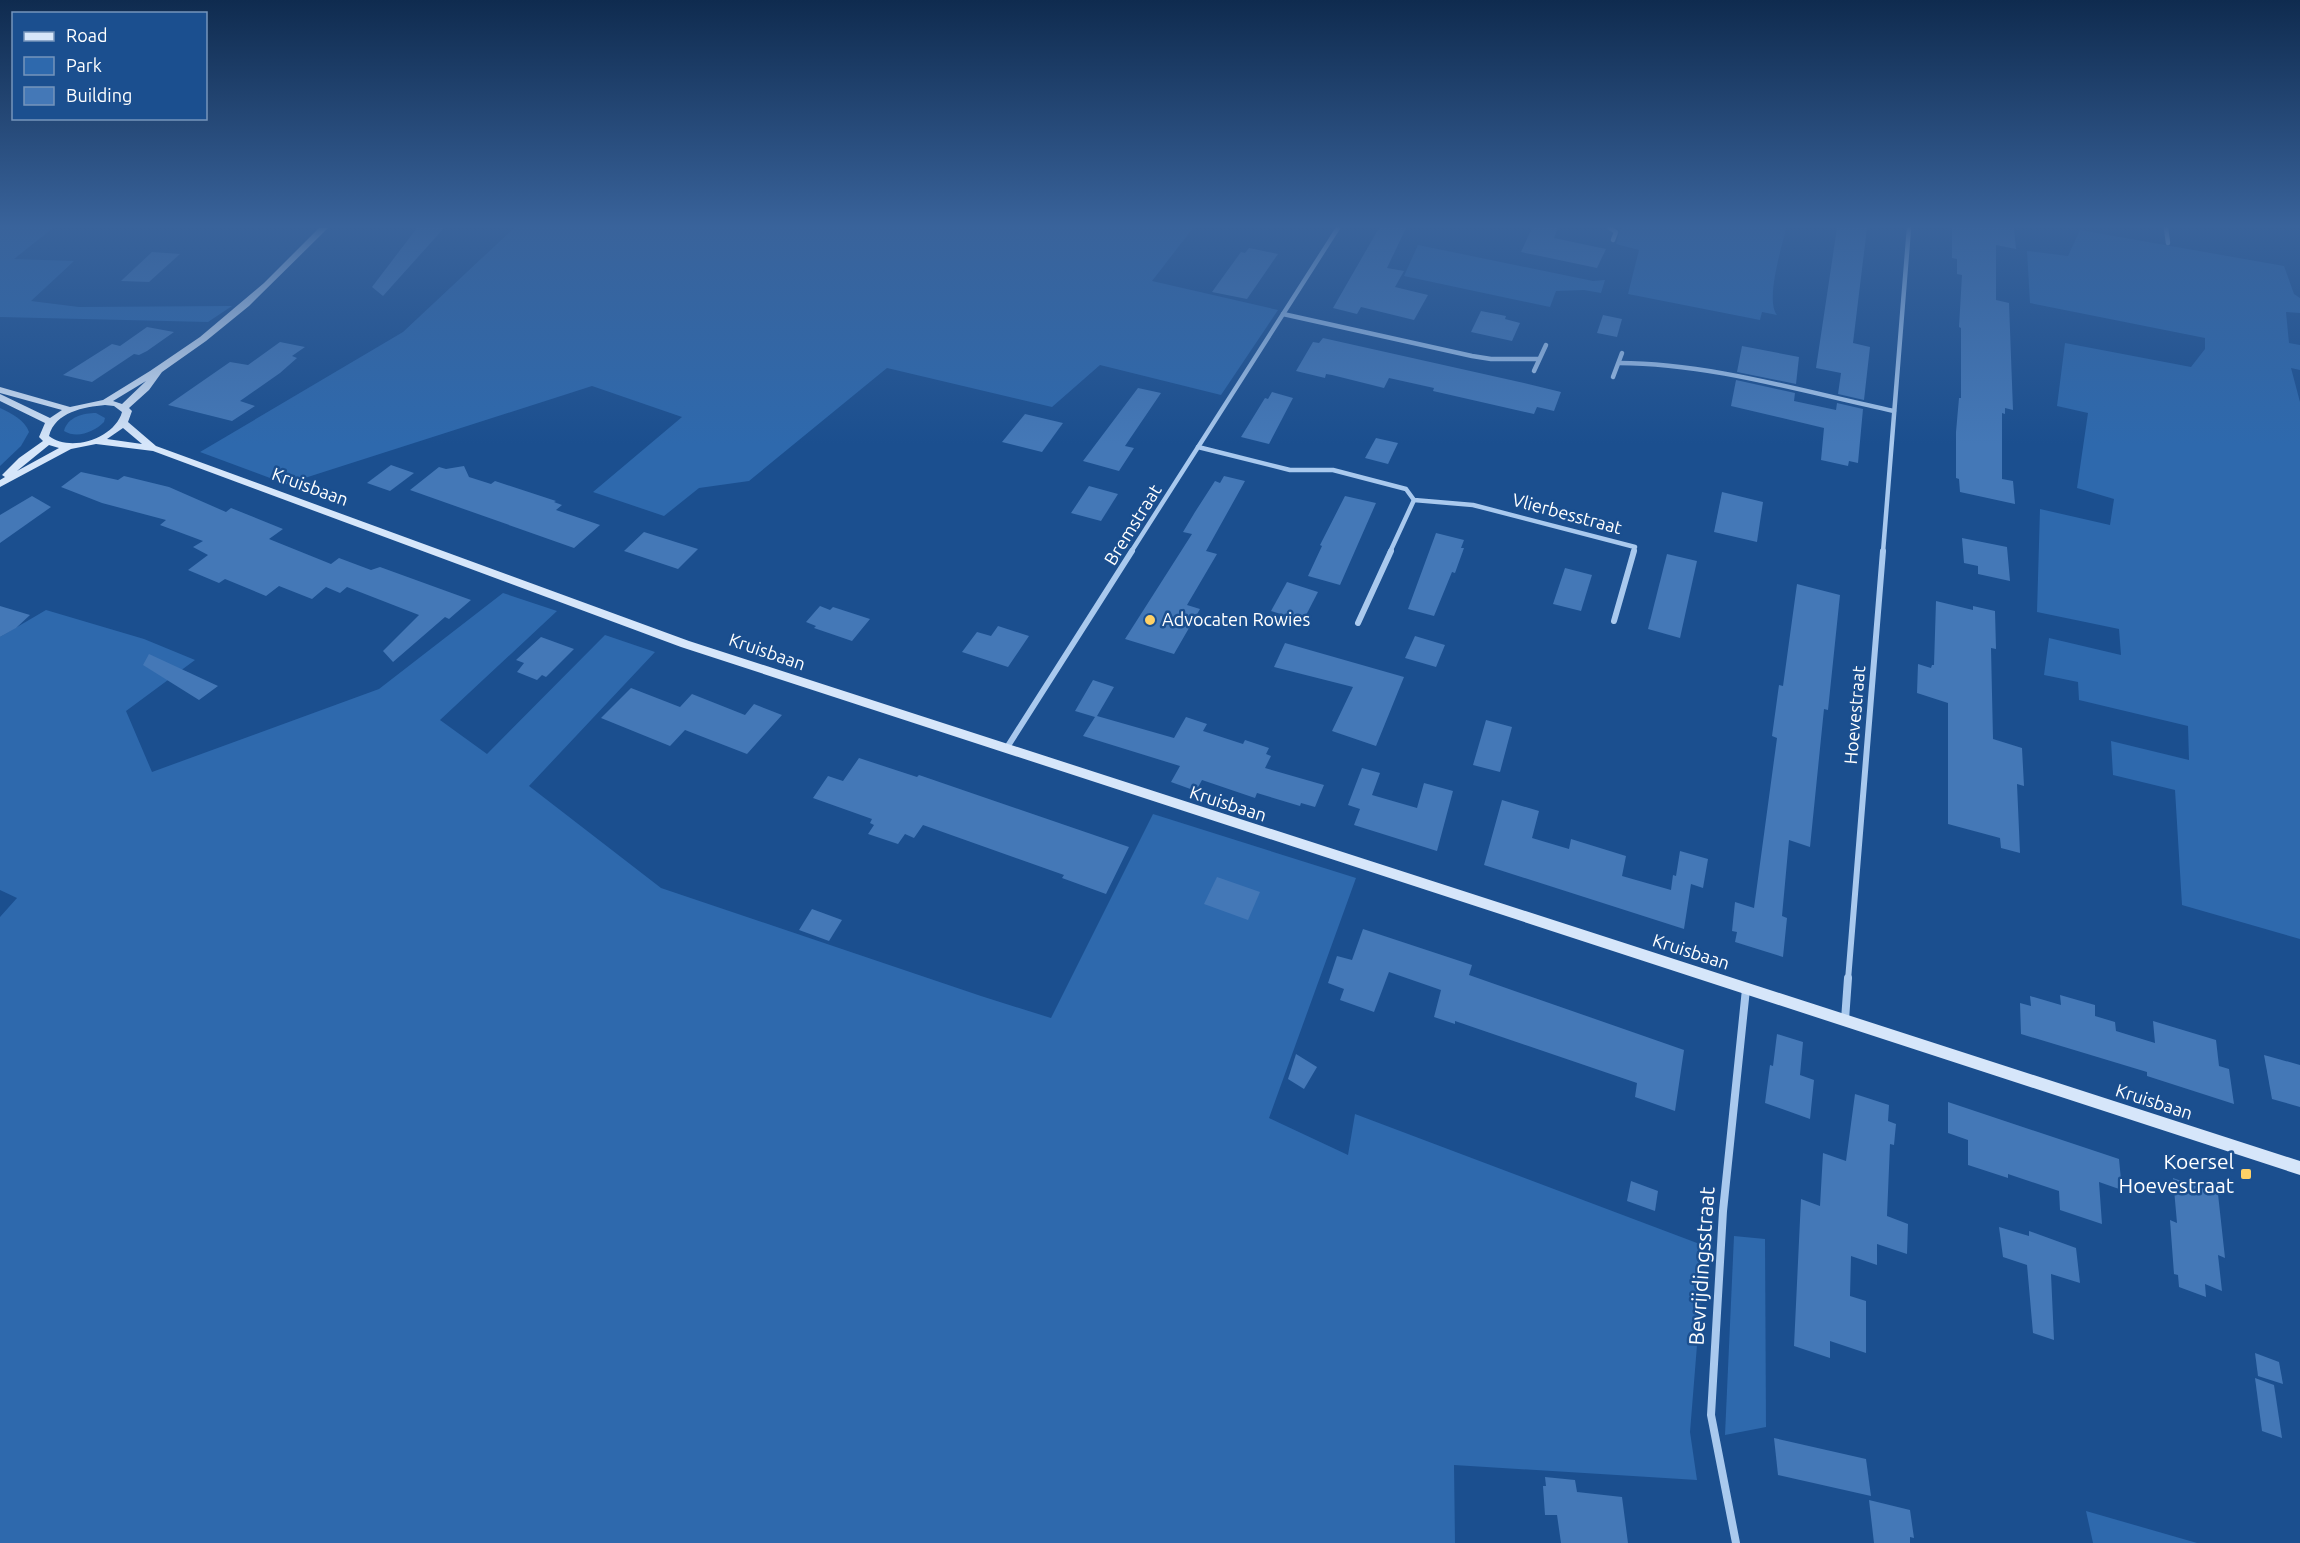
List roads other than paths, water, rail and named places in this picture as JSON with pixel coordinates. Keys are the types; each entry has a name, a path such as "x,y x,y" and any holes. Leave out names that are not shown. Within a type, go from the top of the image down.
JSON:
{"street":[{"path":"47,442 44,433 51,422 71,410 105,402 160,369 248,300"},
{"name":"Bremstraat","path":"1005,750 1292,300"},
{"name":"Hoevestraat","path":"1845,1021 1903,300"},
{"path":"1283,314 1472,356 1491,359 1538,359"},
{"path":"1534,371 1546,345"},
{"path":"1613,377 1623,353"},
{"path":"1619,363 1659,363 1698,369 1894,411"},
{"path":"124,407 146,388 160,369"},
{"path":"0,390 71,410"},
{"path":"0,397 51,422"},
{"path":"105,402 124,407"},
{"path":"0,483 68,447 96,441 112,434 127,417 124,407"},
{"name":"Kruisbaan","path":"123,423 154,448"},
{"name":"Kruisbaan","path":"96,441 154,448 685,644 1005,750 2300,1168"},
{"path":"0,483 22,460 47,442 68,447"},
{"name":"Vlierbesstraat","path":"1198,447 1290,470 1333,470 1406,489 1414,500 1473,505 1635,547 1614,621"},
{"path":"1359,623 1414,500"},
{"name":"Bevrijdingsstraat","path":"1736,1543 1711,1415 1723,1211 1746,989"}],"place":[{"name":"Advocaten Rowies","path":"1150,620"},
{"name":"Koersel Hoevestraat","path":"2246,1174"}]}
